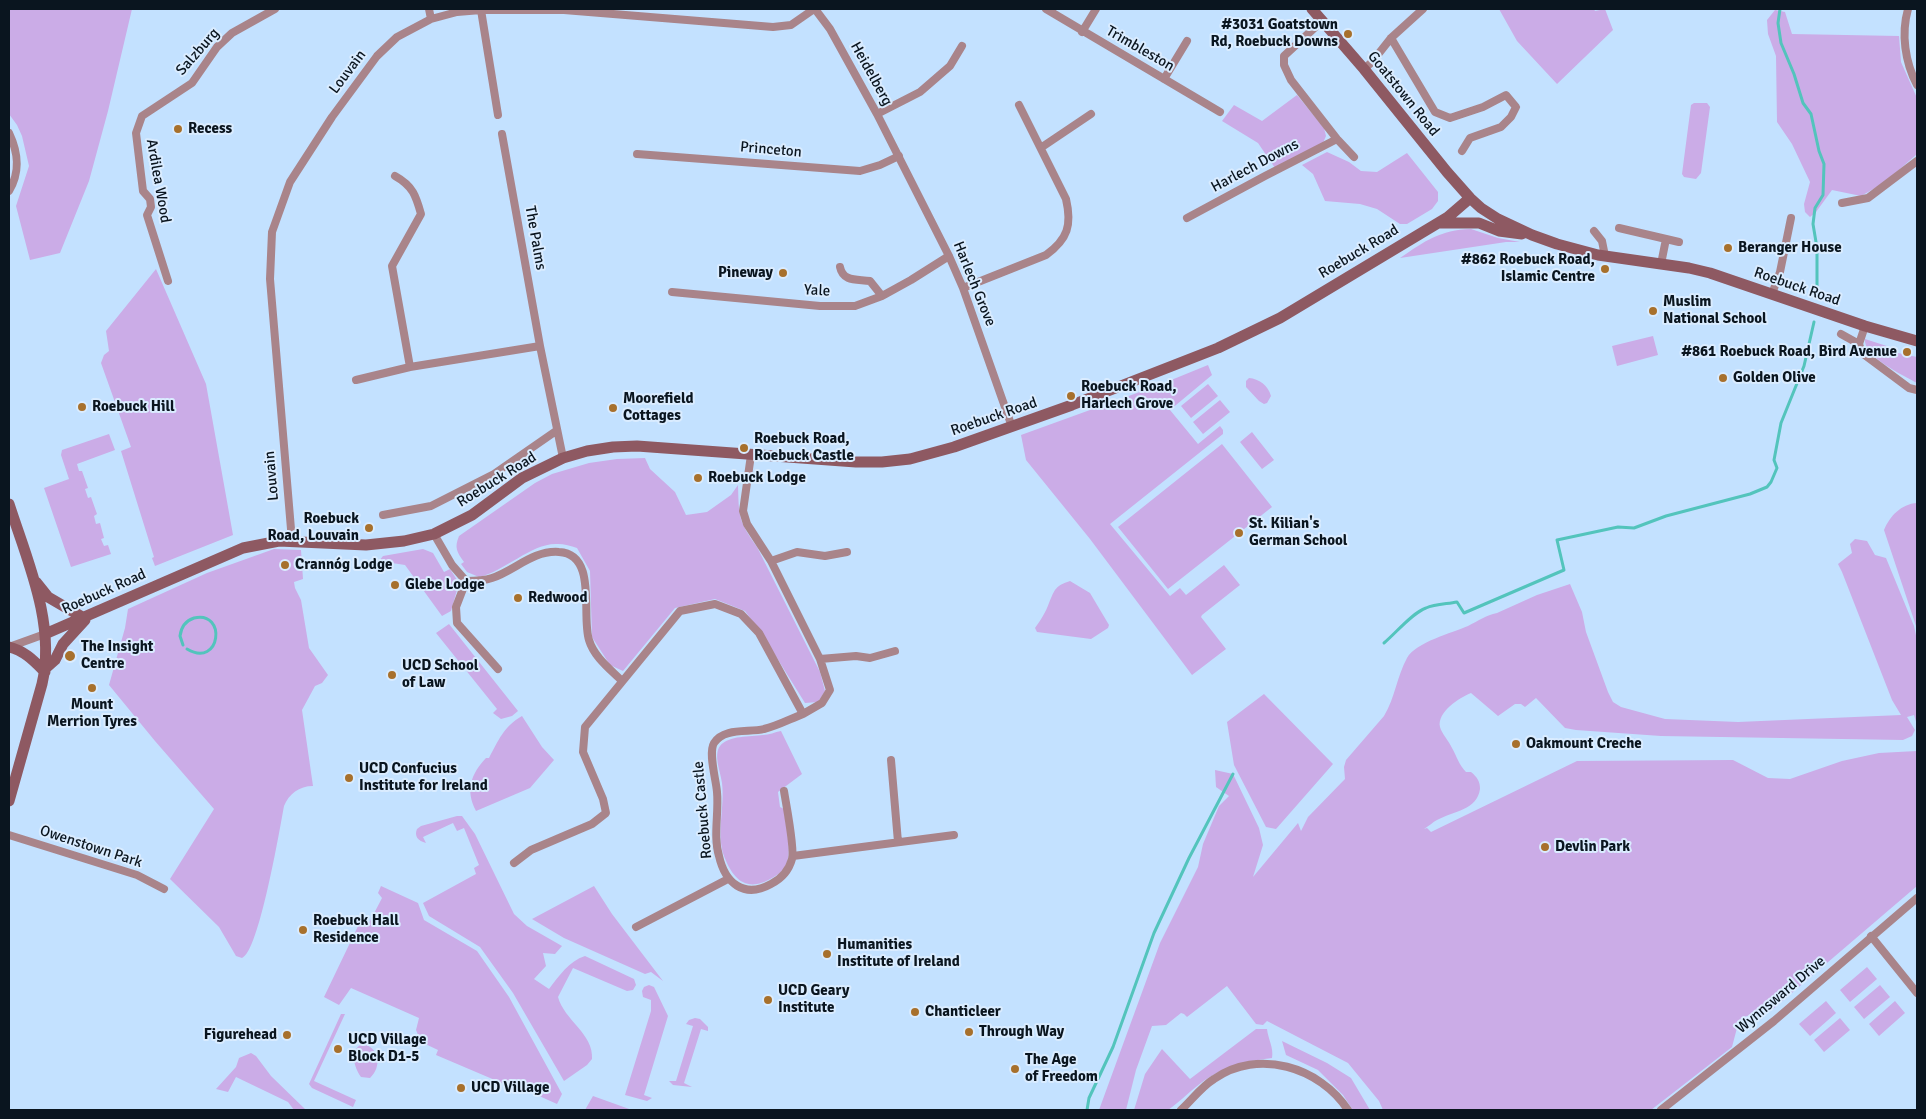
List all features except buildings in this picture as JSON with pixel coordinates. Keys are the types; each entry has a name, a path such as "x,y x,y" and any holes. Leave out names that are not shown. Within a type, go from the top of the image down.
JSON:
{"street":[{"name":"Salzburg","path":"168,98 192,83 217,47 232,33 275,9"},
{"path":"429,9 431,19"},
{"name":"Louvain","path":"292,541 270,279 272,232 290,182 332,117 377,56 397,37 431,19 458,12 564,9 773,27 791,24 815,9"},
{"name":"Heidelberg","path":"815,9 830,29 878,114 899,156"},
{"name":"Trimbleston","path":"1046,9 1220,112"},
{"path":"1082,32 1096,9"},
{"name":"Goatstown Road","path":"1312,9 1470,198"},
{"path":"1364,69 1391,38 1423,9"},
{"path":"1908,9 1905,35 1907,61 1917,85"},
{"path":"481,10 498,115"},
{"path":"1323,20 1284,56 1284,65 1291,80 1337,139 1354,157"},
{"path":"1391,38 1435,112 1450,118 1506,95 1516,106 1511,117 1501,127 1470,138 1462,151"},
{"path":"1164,79 1187,41"},
{"path":"878,114 920,92 950,66 962,46"},
{"name":"Ardilea Wood","path":"168,98 142,116 136,133 143,191 150,199 151,207 147,215 168,281"},
{"path":"963,288 1046,255 1063,238 1069,224 1066,199 1042,148 1019,106"},
{"path":"1042,148 1092,114"},
{"path":"9,133 16,148 18,165 9,191"},
{"name":"The Palms","path":"502,134 540,346 563,458"},
{"name":"Harlech Downs","path":"1187,218 1337,139"},
{"name":"Princeton","path":"637,154 860,171 880,166 899,156"},
{"name":"Harlech Grove","path":"899,156 963,288 1012,427"},
{"path":"1842,203 1868,198 1917,161"},
{"path":"396,176 405,182 415,194 421,214 392,266 410,367"},
{"name":"Roebuck Road","path":"45,634 244,548 268,542 292,541 366,545 434,534 472,515 522,478 563,458 587,451 621,446 856,462 901,460 928,455 1072,405 1238,339 1280,318 1437,224 1460,208 1470,198 1498,219 1557,244 1605,256 1710,273 1865,326 1917,341"},
{"path":"1772,294 1780,272 1791,218"},
{"path":"1437,224 1479,223 1499,231 1532,234"},
{"path":"1619,228 1679,242"},
{"path":"1594,231 1602,241 1605,256"},
{"path":"1661,264 1666,239"},
{"name":"Yale","path":"672,292 820,306 855,306 882,296 912,280 949,256"},
{"path":"840,267 841,274 848,279 870,281 882,296"},
{"path":"1865,326 1860,344 1862,353 1908,388 1917,390"},
{"path":"1841,334 1860,344"},
{"path":"356,380 410,367 540,346"},
{"path":"384,515 431,506 494,474 556,430"},
{"name":"Roebuck Castle","path":"728,879 718,856 718,796 716,775 711,756 713,744 719,738 730,733 764,729 803,714 822,703 830,690 820,659 770,561 747,524 742,511 751,455"},
{"path":"9,504 42,612 45,634 45,670 9,801"},
{"path":"434,534 452,565 466,581 492,578 541,554 557,551 571,555 583,570 586,584 588,640 595,655 622,681"},
{"path":"770,561 797,552 825,556 847,552"},
{"path":"32,576 48,597 88,616 66,640 56,660 45,670"},
{"path":"466,581 456,608 457,623 498,668"},
{"path":"514,863 531,850 592,824 606,813 603,799 583,752 585,727 680,611 715,604 741,614 759,633 803,714"},
{"path":"9,647 45,634"},
{"path":"9,647 28,655 45,670"},
{"path":"820,659 856,656 870,658 895,651"},
{"path":"891,760 898,842"},
{"path":"636,927 728,879 747,891 762,889 778,880 789,868 793,856 784,791"},
{"name":"Owenstown Park","path":"9,835 137,876 164,889"},
{"path":"793,856 954,835"},
{"name":"Wynnsward Drive","path":"1661,1110 1758,1033 1917,898"},
{"path":"1871,936 1917,993"},
{"path":"1181,1110 1214,1078 1243,1066 1263,1064 1289,1066 1306,1072 1326,1084 1348,1110"}],"shaded area":[{"path":"9,9 132,9 89,181 60,253 30,260 16,206 29,166 22,136 9,114"},
{"path":"1499,9 1594,9 1595,11 1605,9 1613,30 1557,84 1517,41"},
{"path":"1775,10 1785,12 1792,34 1899,36 1901,62 1917,98 1917,154 1884,183 1861,196 1832,190 1810,217 1805,212 1804,204 1810,182 1792,144 1777,122 1776,56 1768,34 1767,20"},
{"path":"1297,95 1324,128 1326,136 1323,143 1275,168 1258,143 1222,121 1234,105 1262,121"},
{"path":"1694,103 1707,103 1710,107 1701,173 1696,179 1684,177 1682,174 1691,105"},
{"path":"1327,152 1349,162 1361,171 1377,172 1407,153 1438,192 1438,201 1432,209 1407,224 1400,224 1377,209 1360,204 1325,201 1313,174 1302,165"},
{"path":"1471,229 1498,238 1520,242 1506,242 1400,258 1417,246 1442,234"},
{"path":"156,269 206,384 233,535 155,566 152,558 154,557 121,451 131,447 101,363 104,355 109,351 106,331"},
{"path":"1653,336 1658,355 1617,366 1612,346"},
{"path":"1865,339 1893,348 1898,353 1917,357 1917,383 1877,359 1866,346"},
{"path":"1208,365 1212,375 1170,410 1198,444 1220,426 1223,434 1110,524 1170,596 1180,588 1186,595 1224,565 1240,585 1202,615 1201,617 1226,649 1192,675 1090,539 1026,460 1021,435 1159,385"},
{"path":"1249,378 1260,381 1268,389 1271,396 1267,403 1264,404 1259,401 1246,387 1246,381"},
{"path":"1208,384 1218,396 1191,418 1181,406"},
{"path":"1220,400 1230,412 1203,434 1193,422"},
{"path":"1252,432 1274,460 1262,469 1240,442"},
{"path":"109,434 115,450 77,464 79,471 82,471 88,488 85,489 88,498 91,497 97,514 94,516 96,524 100,523 104,538 101,539 104,546 108,545 111,554 71,567 44,488 69,479 61,455 62,450"},
{"path":"1222,444 1272,507 1168,589 1118,527"},
{"path":"645,458 650,469 675,492 686,515 707,512 731,495 738,485 739,512 743,524 757,547 820,672 825,691 818,702 805,703 762,634 745,611 715,599 675,608 623,671 610,665 592,637 590,571 577,548 558,544 539,547 489,574 479,577 467,572 461,564 464,562 458,553 457,540 459,536 535,483 552,474 589,463"},
{"path":"1917,503 1917,629 1884,530 1889,520 1901,508"},
{"name":"Devlin Park","path":"1855,539 1867,541 1875,555 1886,558 1914,626 1917,640 1917,725 1914,715 1907,717 1915,730 1912,736 1903,740 1661,736 1576,730 1565,728 1536,698 1525,707 1521,704 1515,704 1498,716 1471,693 1450,706 1440,721 1442,732 1460,764 1466,772 1471,772 1476,777 1480,789 1478,796 1470,806 1437,820 1424,829 1427,828 1431,832 1577,761 1733,760 1768,778 1790,779 1842,761 1879,753 1917,751 1917,886 1772,1010 1744,1017 1737,1028 1732,1047 1651,1110 1383,1110 1379,1101 1348,1063 1267,1021 1263,1025 1256,1024 1227,986 1187,1017 1181,1013 1166,1025 1152,1026 1136,1070 1126,1110 1099,1110 1160,943 1198,867 1203,844 1219,806 1229,796 1216,787 1215,770 1233,774 1259,828 1263,845 1253,877 1298,823 1301,831 1308,817 1345,779 1344,767 1346,760 1384,716 1407,658 1412,652 1426,643 1537,595 1570,584 1582,612 1586,632 1608,692 1613,702 1621,707 1665,719 1738,722 1901,715 1892,700 1838,564 1852,553 1850,544"},
{"path":"274,549 301,550 303,579 294,582 295,588 301,600 309,648 328,675 322,683 315,686 302,710 313,786 303,787 295,792 284,806 262,913 249,951 242,958 236,956 219,927 170,879 214,809 109,685 125,628 128,609 207,573"},
{"path":"423,549 433,553 444,572 450,569 459,583 451,611 442,616 405,565 379,561 383,556"},
{"path":"1070,581 1090,593 1109,625 1108,628 1091,639 1037,632 1035,628 1045,613 1056,589"},
{"path":"449,624 518,711 512,716 501,719 493,713 497,709 436,633"},
{"path":"1264,694 1333,764 1276,829 1266,827 1234,765 1227,722"},
{"path":"522,716 542,747 554,760 530,788 476,811 470,789 473,776 486,758 489,758 506,729"},
{"path":"781,731 802,774 778,792 780,807 784,809 789,844 788,857 785,867 777,875 763,882 748,884 742,882 732,872 724,856 721,838 723,792 717,754 724,742 734,738 765,735"},
{"path":"462,816 475,834 514,914 527,926 562,946 555,954 543,953 546,966 534,979 549,989 569,965 585,956 634,979 636,985 633,990 627,991 573,968 558,997 566,1013 584,1034 591,1050 592,1059 587,1065 564,1081 513,993 480,947 429,916 423,903 476,874 474,868 479,865 464,828 457,831 453,823 423,837 426,843 419,840 416,836 417,829 421,826"},
{"path":"381,886 418,903 424,920 477,951 509,997 562,1094 557,1104 528,1091 523,1092 436,1055 438,1050 421,1042 416,1030 419,1018 351,988 339,1005 324,997 360,922 368,925 382,898 378,893"},
{"path":"594,886 612,914 663,981 651,972 645,974 564,938 532,919"},
{"path":"1867,967 1877,979 1850,1002 1840,990"},
{"path":"649,985 654,987 668,1016 644,1095 652,1098 647,1101 625,1095 651,1011 651,1000 643,997 642,991 644,987"},
{"path":"1880,985 1890,997 1864,1019 1854,1007"},
{"path":"1826,1001 1836,1013 1810,1036 1799,1024"},
{"path":"1895,1001 1905,1013 1879,1036 1869,1024"},
{"path":"341,1014 345,1014 314,1081 356,1100 353,1107 312,1088 309,1084"},
{"path":"1840,1018 1850,1030 1824,1052 1814,1040"},
{"path":"700,1019 708,1027 708,1031 701,1029 684,1083 692,1087 673,1085 669,1081 676,1081 693,1026 686,1024 689,1020"},
{"path":"1256,1029 1267,1029 1272,1058 1245,1063 1220,1071 1200,1084 1168,1110 1134,1110 1145,1074 1162,1049 1190,1079"},
{"path":"1282,1041 1327,1063 1351,1078 1370,1110 1353,1110 1343,1095 1318,1070 1286,1055"},
{"path":"362,1044 373,1049 376,1053 376,1068 370,1078 361,1077 355,1064 355,1050"},
{"path":"251,1053 256,1056 271,1076 306,1110 294,1110 288,1102 236,1077 228,1092 216,1089 236,1067 239,1058"},
{"path":"593,1096 632,1110 585,1110"}],"waterway":[{"path":"1780,9 1778,23 1781,43 1794,74 1803,103 1811,114 1819,151 1824,164 1823,195 1815,208 1813,224 1817,248 1817,293"},
{"path":"1384,643 1410,619 1426,608 1457,602 1464,613 1564,570 1557,540 1618,527 1634,528 1666,516 1750,494 1767,487 1777,468 1774,460 1781,423 1804,366 1814,322"},
{"path":"183,645 180,636 182,628 188,621 194,618 205,618 212,622 216,638 213,646 207,651 198,653 187,649"},
{"path":"1087,1110 1089,1098 1113,1047 1154,933 1189,858 1233,774"}],"place":[{"name":"#3031 Goatstown Rd, Roebuck Downs","path":"1348,34"},
{"name":"Recess","path":"178,129"},
{"name":"Beranger House","path":"1728,248"},
{"name":"#862 Roebuck Road, Islamic Centre","path":"1605,269"},
{"name":"Pineway","path":"783,273"},
{"name":"Muslim National School","path":"1653,311"},
{"name":"#861 Roebuck Road, Bird Avenue","path":"1907,352"},
{"name":"Golden Olive","path":"1723,378"},
{"name":"Roebuck Road, Harlech Grove","path":"1071,396"},
{"name":"Roebuck Hill","path":"82,407"},
{"name":"Moorefield Cottages","path":"613,408"},
{"name":"Roebuck Road, Roebuck Castle","path":"744,448"},
{"name":"Roebuck Lodge","path":"698,478"},
{"name":"Roebuck Road, Louvain","path":"369,528"},
{"name":"St. Kilian's German School","path":"1239,533"},
{"name":"Crannóg Lodge","path":"285,565"},
{"name":"Glebe Lodge","path":"395,585"},
{"name":"Redwood","path":"518,598"},
{"name":"The Insight Centre","path":"70,656"},
{"name":"UCD School of Law","path":"392,675"},
{"name":"Mount Merrion Tyres","path":"92,688"},
{"name":"Oakmount Creche","path":"1516,744"},
{"name":"UCD Confucius Institute for Ireland","path":"349,778"},
{"name":"Devlin Park","path":"1545,847"},
{"name":"Roebuck Hall Residence","path":"303,930"},
{"name":"Humanities Institute of Ireland","path":"827,954"},
{"name":"UCD Geary Institute","path":"768,1000"},
{"name":"Chanticleer","path":"915,1012"},
{"name":"Through Way","path":"969,1032"},
{"name":"Figurehead","path":"287,1035"},
{"name":"UCD Village Block D1-5","path":"338,1049"},
{"name":"The Age of Freedom","path":"1015,1069"},
{"name":"UCD Village","path":"461,1088"}]}
